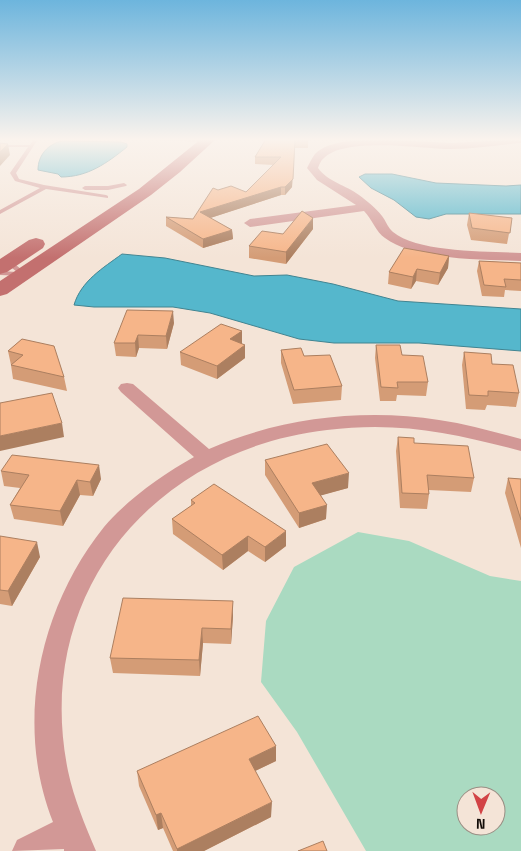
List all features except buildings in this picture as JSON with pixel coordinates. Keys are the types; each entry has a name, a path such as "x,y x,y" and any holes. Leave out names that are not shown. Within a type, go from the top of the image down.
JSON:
{"main road":[{"path":"7,268 145,192 163,179"},
{"path":"89,208 131,180"},
{"path":"0,290 7,268 53,232"}],"street":[{"path":"322,179 343,189 366,207 380,221 388,234 400,242 417,248 521,257"},
{"path":"250,223 366,207"},
{"path":"127,388 207,458"},
{"path":"28,851 75,840 50,756 48,702 54,652 67,609 87,569 112,533 143,502 207,458 283,433 326,424 366,422 452,428 521,445"}],"lane":[{"path":"17,179 22,182 44,187 106,197"},
{"path":"0,212 44,187 56,184 101,188 131,180"}],"green space":[{"path":"358,532 409,541 490,576 521,581 521,851 366,851 297,732 261,682 266,621 294,567"}],"water":[{"path":"361,179 415,179 436,183 521,185 521,214 446,214 429,219 416,217 394,200 371,188"},
{"path":"122,254 165,258 254,276 287,275 333,284 398,301 521,309 521,351 419,343 334,343 299,339 210,313 173,307 94,307 74,305 77,296 87,282"}]}
